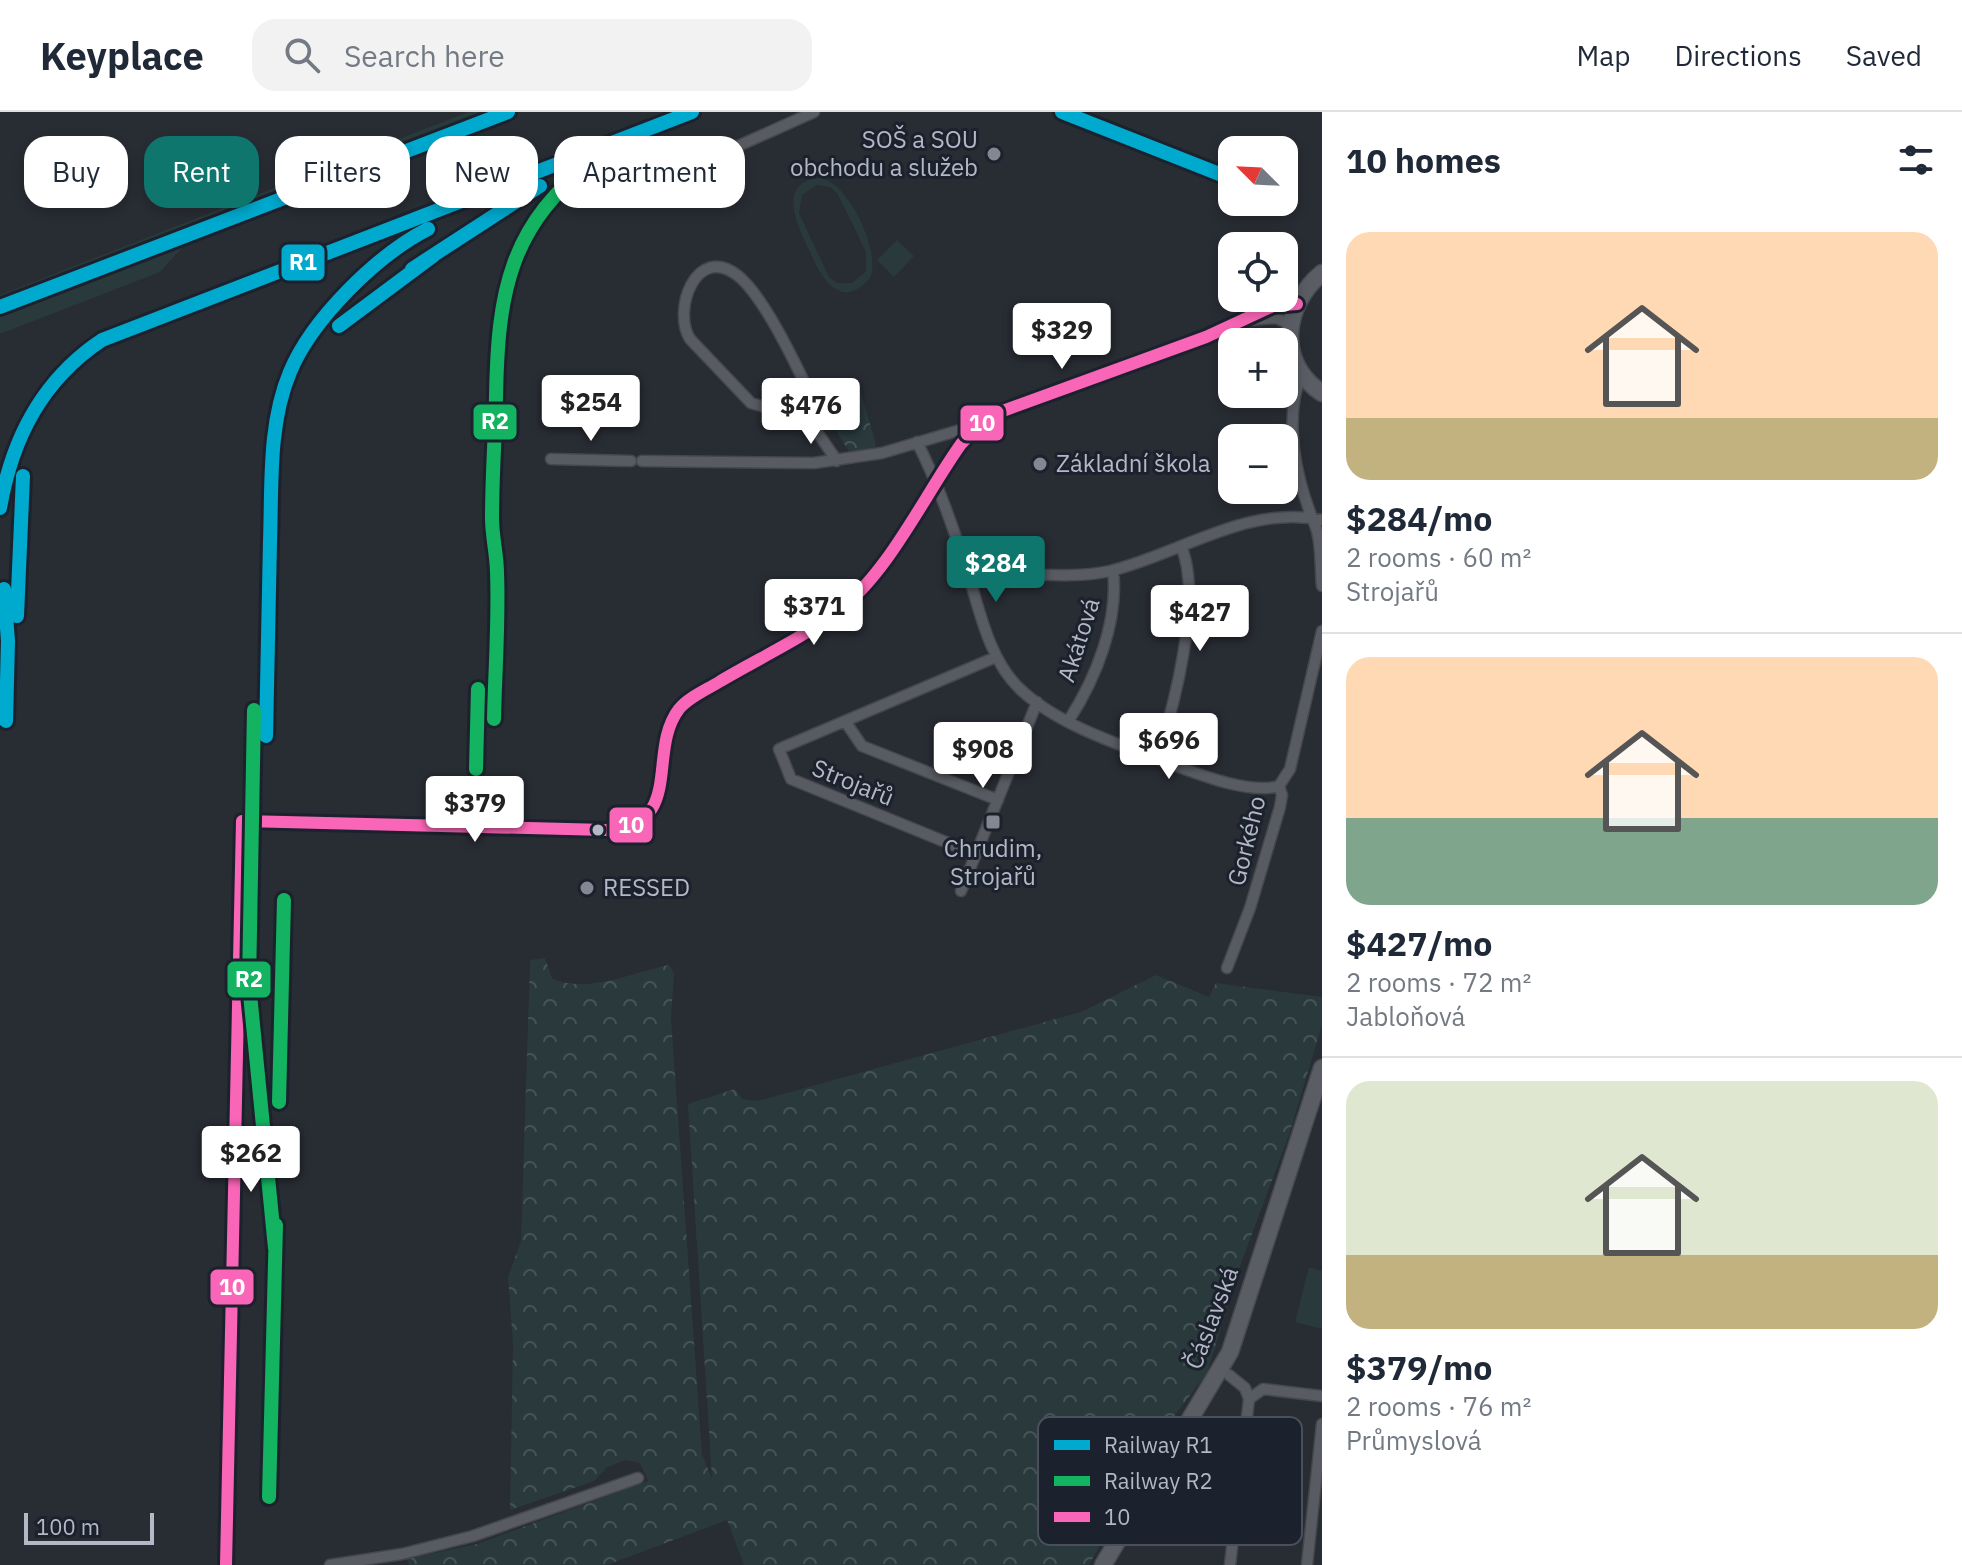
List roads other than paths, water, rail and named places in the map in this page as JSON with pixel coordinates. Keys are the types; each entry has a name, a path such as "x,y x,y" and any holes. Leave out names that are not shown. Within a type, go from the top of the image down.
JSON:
{"main road":[{"path":"1298,303 1320,282"},
{"path":"1294,312 1290,324 1291,349 1302,374 1322,393"},
{"name":"Čáslavská","path":"1197,1417 1225,1373 1320,1079"},
{"name":"Čáslavská","path":"1103,1565 1116,1545"}],"street":[{"path":"745,143 814,112"},
{"path":"813,426 817,409 754,293 728,269 715,267 701,270 689,291 688,336 755,405 796,416 813,426 837,461"},
{"path":"551,459 837,461 979,425 1000,412 1261,312"},
{"path":"1236,324 1262,318 1290,324"},
{"path":"1302,374 1293,428 1310,516 1316,527 1322,586"},
{"path":"226,1565 242,821 606,830 633,825 646,816 657,800 667,733 683,705 805,633 849,602 884,560 936,480 979,425"},
{"path":"917,442 936,480 996,657 1018,688 1069,720 1157,758 1229,782 1262,788 1279,786"},
{"path":"969,576 981,572 1058,574 1113,570 1262,519 1310,516 1322,520"},
{"path":"1157,758 1173,709 1184,648 1187,567 1181,546"},
{"name":"Akátová","path":"1069,720 1089,683 1107,632 1115,595 1113,570"},
{"name":"Gorkého","path":"1227,968 1250,908 1280,807 1279,786 1290,769 1322,631"},
{"path":"845,721 996,657"},
{"path":"961,891 1037,702"},
{"name":"Strojařů","path":"975,854 791,779 779,749 845,721 862,746 998,800"},
{"path":"1225,1373 1263,1389 1322,1396"},
{"path":"1225,1373 1245,1388 1249,1399 1247,1417"},
{"path":"1249,1399 1263,1389"},
{"path":"1307,1565 1317,1514 1322,1424"},
{"path":"330,1565 402,1554 473,1536 638,1478"},
{"path":"1230,1565 1232,1545"}],"rail line":[{"name":"R1","path":"0,307 508,112"},
{"name":"R1","path":"0,508 13,458 33,413 62,373 102,340 692,112"},
{"name":"R1","path":"1062,112 1218,173"},
{"name":"R1","path":"412,269 540,186"},
{"name":"R2","path":"494,719 497,566 492,488 500,324 514,262 527,234 554,198"},
{"name":"R1","path":"266,736 271,477 283,392 300,352 330,310 388,255 428,229"},
{"name":"R1","path":"339,326 433,256"},
{"name":"R1","path":"17,616 23,476"},
{"name":"R1","path":"4,589 8,641 6,721"},
{"name":"R2","path":"476,769 478,689"},
{"name":"R2","path":"254,710 249,984 275,1248"},
{"name":"R2","path":"279,1102 284,900"},
{"name":"R2","path":"269,1497 276,1225"}],"place":[{"name":"SOŠ a SOU obchodu a služeb","path":"994,154"},
{"name":"Základní škola","path":"1040,464"},
{"name":"Chrudim, Strojařů","path":"993,822"},
{"name":"RESSED","path":"587,888"}]}
